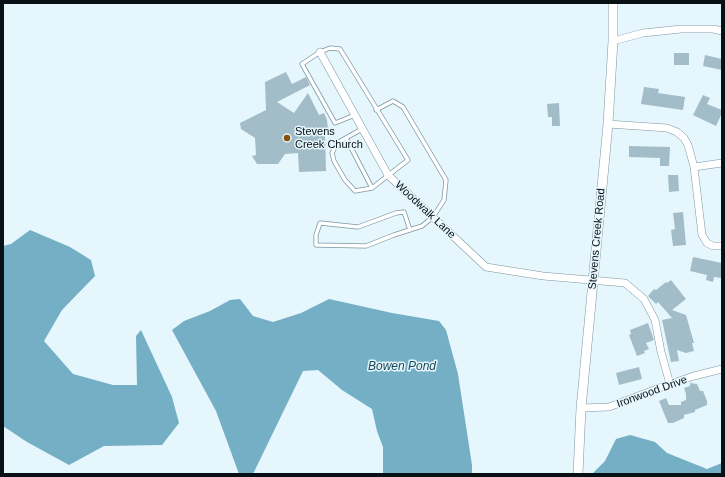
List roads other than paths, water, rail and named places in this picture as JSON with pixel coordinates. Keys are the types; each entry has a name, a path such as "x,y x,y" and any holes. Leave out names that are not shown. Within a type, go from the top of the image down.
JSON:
{"street":[{"name":"Stevens Creek Road","path":"578,474 581,408 608,124 613,41 613,3"},
{"path":"613,41 643,33 681,29 713,29 722,31"},
{"name":"Woodwalk Lane","path":"320,52 388,175 486,267 543,276 625,283 644,299 655,320 661,352 670,384"},
{"path":"608,124 666,128 677,132 684,138 688,145 694,167 702,235 707,242 713,246 722,246"},
{"path":"694,167 722,163"},
{"name":"Ironwood Drive","path":"581,408 609,407 670,384 722,369"}],"lane":[{"path":"355,115 335,123 302,64 320,52 330,48 340,49 408,160 372,188 355,191 345,180 334,161 332,153 337,143 362,129"},
{"path":"376,110 393,101 403,107 446,180 444,200 434,217 422,226 366,246 316,245 316,235 320,222 358,226 396,212 404,212 410,230"},
{"path":"346,138 372,188"}],"water":[{"path":"30,230 70,247 91,260 95,276 62,310 44,341 73,374 113,385 137,385 136,336 141,330 172,397 179,423 162,445 104,446 69,465 27,442 3,426 3,246 11,244"},
{"name":"Bowen Pond","path":"240,299 253,316 273,322 301,313 329,299 392,313 439,321 446,330 458,374 472,465 472,474 383,474 383,447 377,431 372,409 342,390 318,370 303,371 253,474 239,474 216,411 172,330 184,321 210,311 230,300"},
{"path":"630,435 655,442 667,453 707,469 722,463 722,474 592,474 605,461 616,439"}],"place":[{"name":"Stevens Creek Church","path":"287,138"}]}
